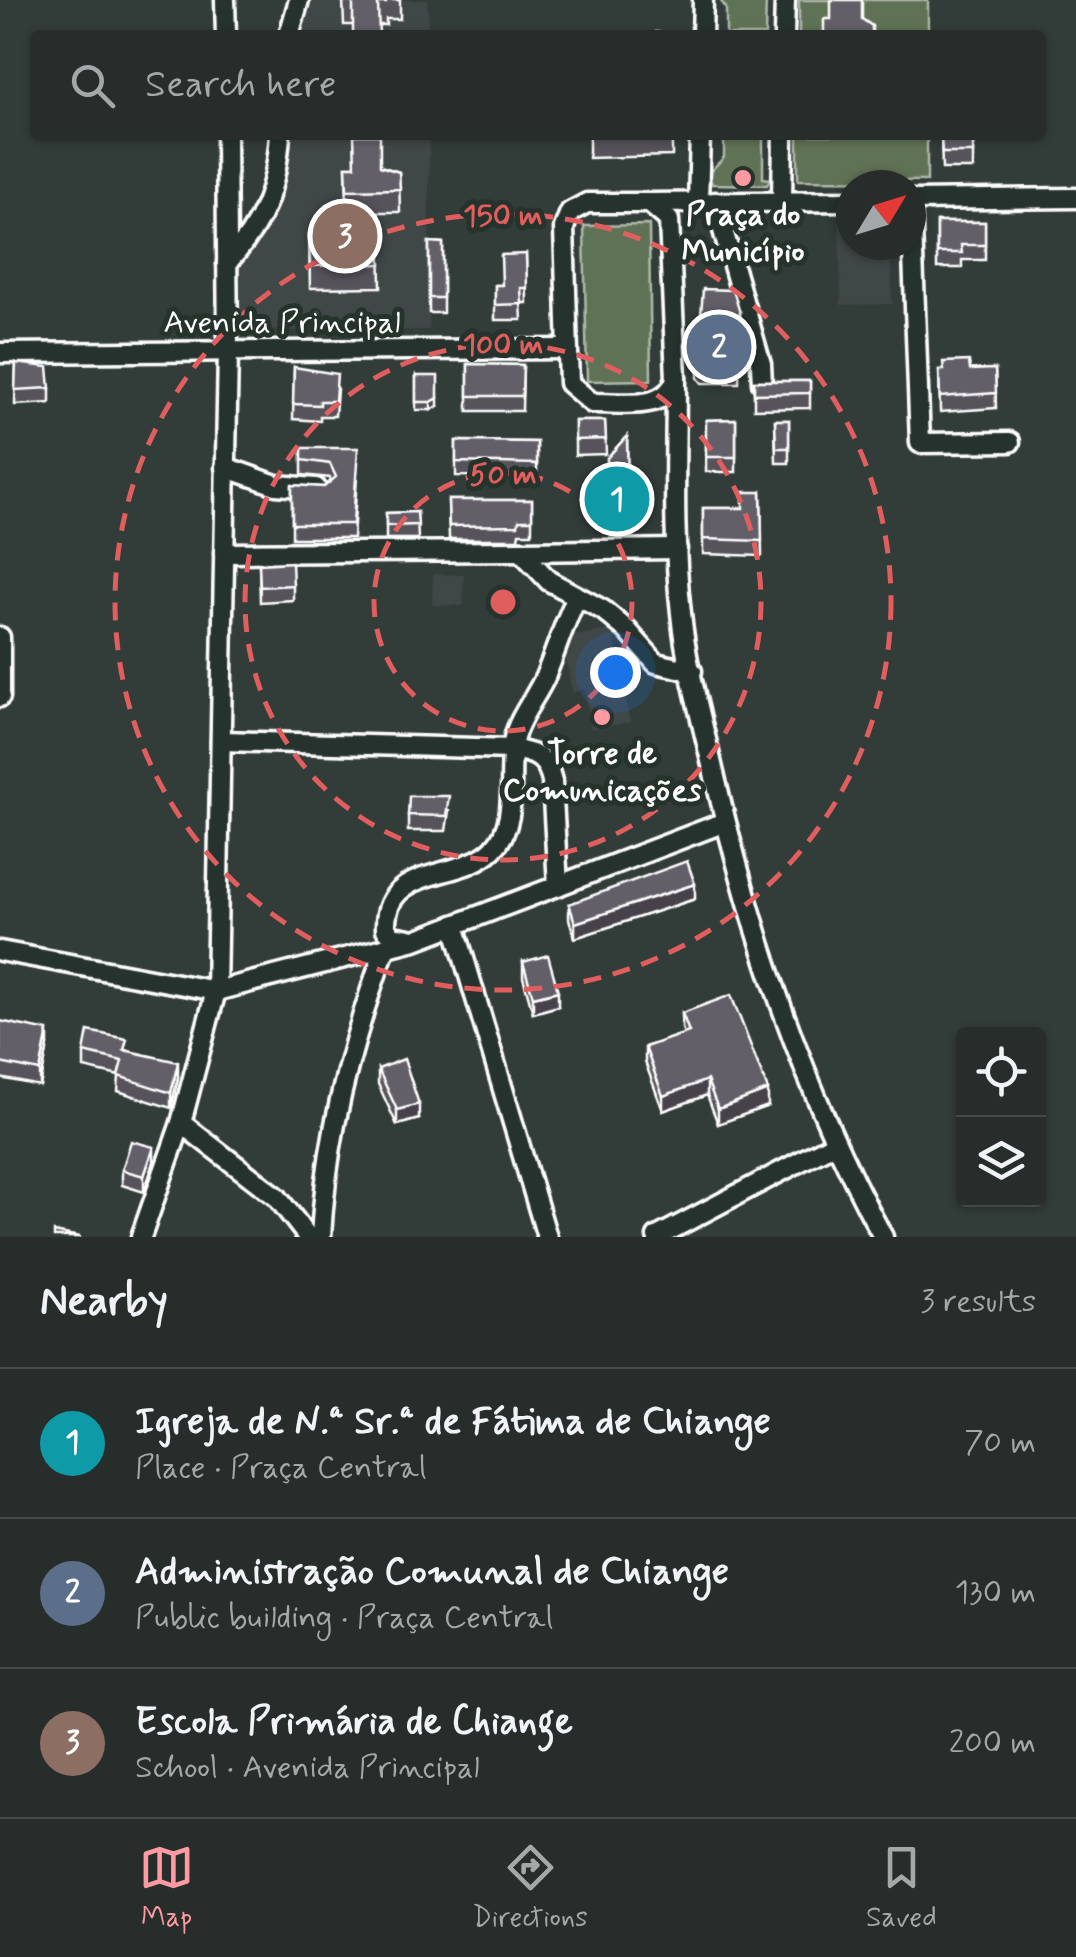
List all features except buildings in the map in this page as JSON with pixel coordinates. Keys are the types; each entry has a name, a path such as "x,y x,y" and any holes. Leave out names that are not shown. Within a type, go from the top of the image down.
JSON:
{"street":[{"path":"226,0 226,30"},
{"path":"290,30 299,0"},
{"path":"702,30 703,0"},
{"path":"784,30 785,0"},
{"path":"141,1237 180,1123 216,991 228,351 226,140"},
{"path":"227,263 262,222 272,195 279,140"},
{"path":"701,140 707,202 761,364 762,383"},
{"path":"782,201 783,140"},
{"path":"926,200 1076,198"},
{"path":"676,378 673,388 657,402 592,403 569,383 565,349 566,219 587,204 836,200"},
{"path":"650,203 665,212 672,228 681,614 726,822 781,1014 835,1143 883,1237"},
{"path":"914,260 920,443 1010,442"},
{"name":"Avenida Principal","path":"0,353 565,349"},
{"path":"225,467 276,485 324,489"},
{"path":"224,553 677,550"},
{"path":"522,551 549,582 603,610 656,663 692,671"},
{"path":"415,940 393,936 386,929 386,916 397,894 417,877 471,863 493,849 504,830 514,734 546,676 555,640 576,599"},
{"path":"0,637 0,697"},
{"path":"220,741 512,749 540,756 549,766 558,886"},
{"path":"0,951 216,991 415,940 726,822"},
{"path":"454,925 547,1237"},
{"path":"321,1237 324,1176 353,1043 386,948"},
{"path":"180,1123 276,1197 308,1237"},
{"path":"658,1237 835,1143"}],"shaded area":[{"path":"308,0 428,0 428,30 299,30"},
{"path":"289,140 429,140 429,330 236,331 234,269 270,224 282,197"},
{"path":"840,260 891,260 892,304 841,305"},
{"path":"433,574 464,575 463,606 432,605"},
{"path":"613,629 630,722 591,729 585,690 572,692 562,638"}],"green space":[{"path":"720,0 766,0 765,30 726,30 726,8"},
{"path":"799,0 928,0 928,30 799,30"},
{"path":"724,140 763,140 763,178 770,179 767,185 712,184 709,173 724,157"},
{"path":"798,140 927,140 927,181 926,170 836,170 836,180 798,180"},
{"path":"649,225 651,380 587,381 584,226"}],"place":[{"name":"Praça do Município","path":"743,178"},
{"name":"Escola Primária de Chiange","path":"345,236"},
{"name":"Administração Comunal de Chiange","path":"719,347"},
{"name":"Igreja de N.ª Sr.ª de Fátima de Chiange","path":"617,499"},
{"name":"Torre de Comunicações","path":"602,717"}]}
